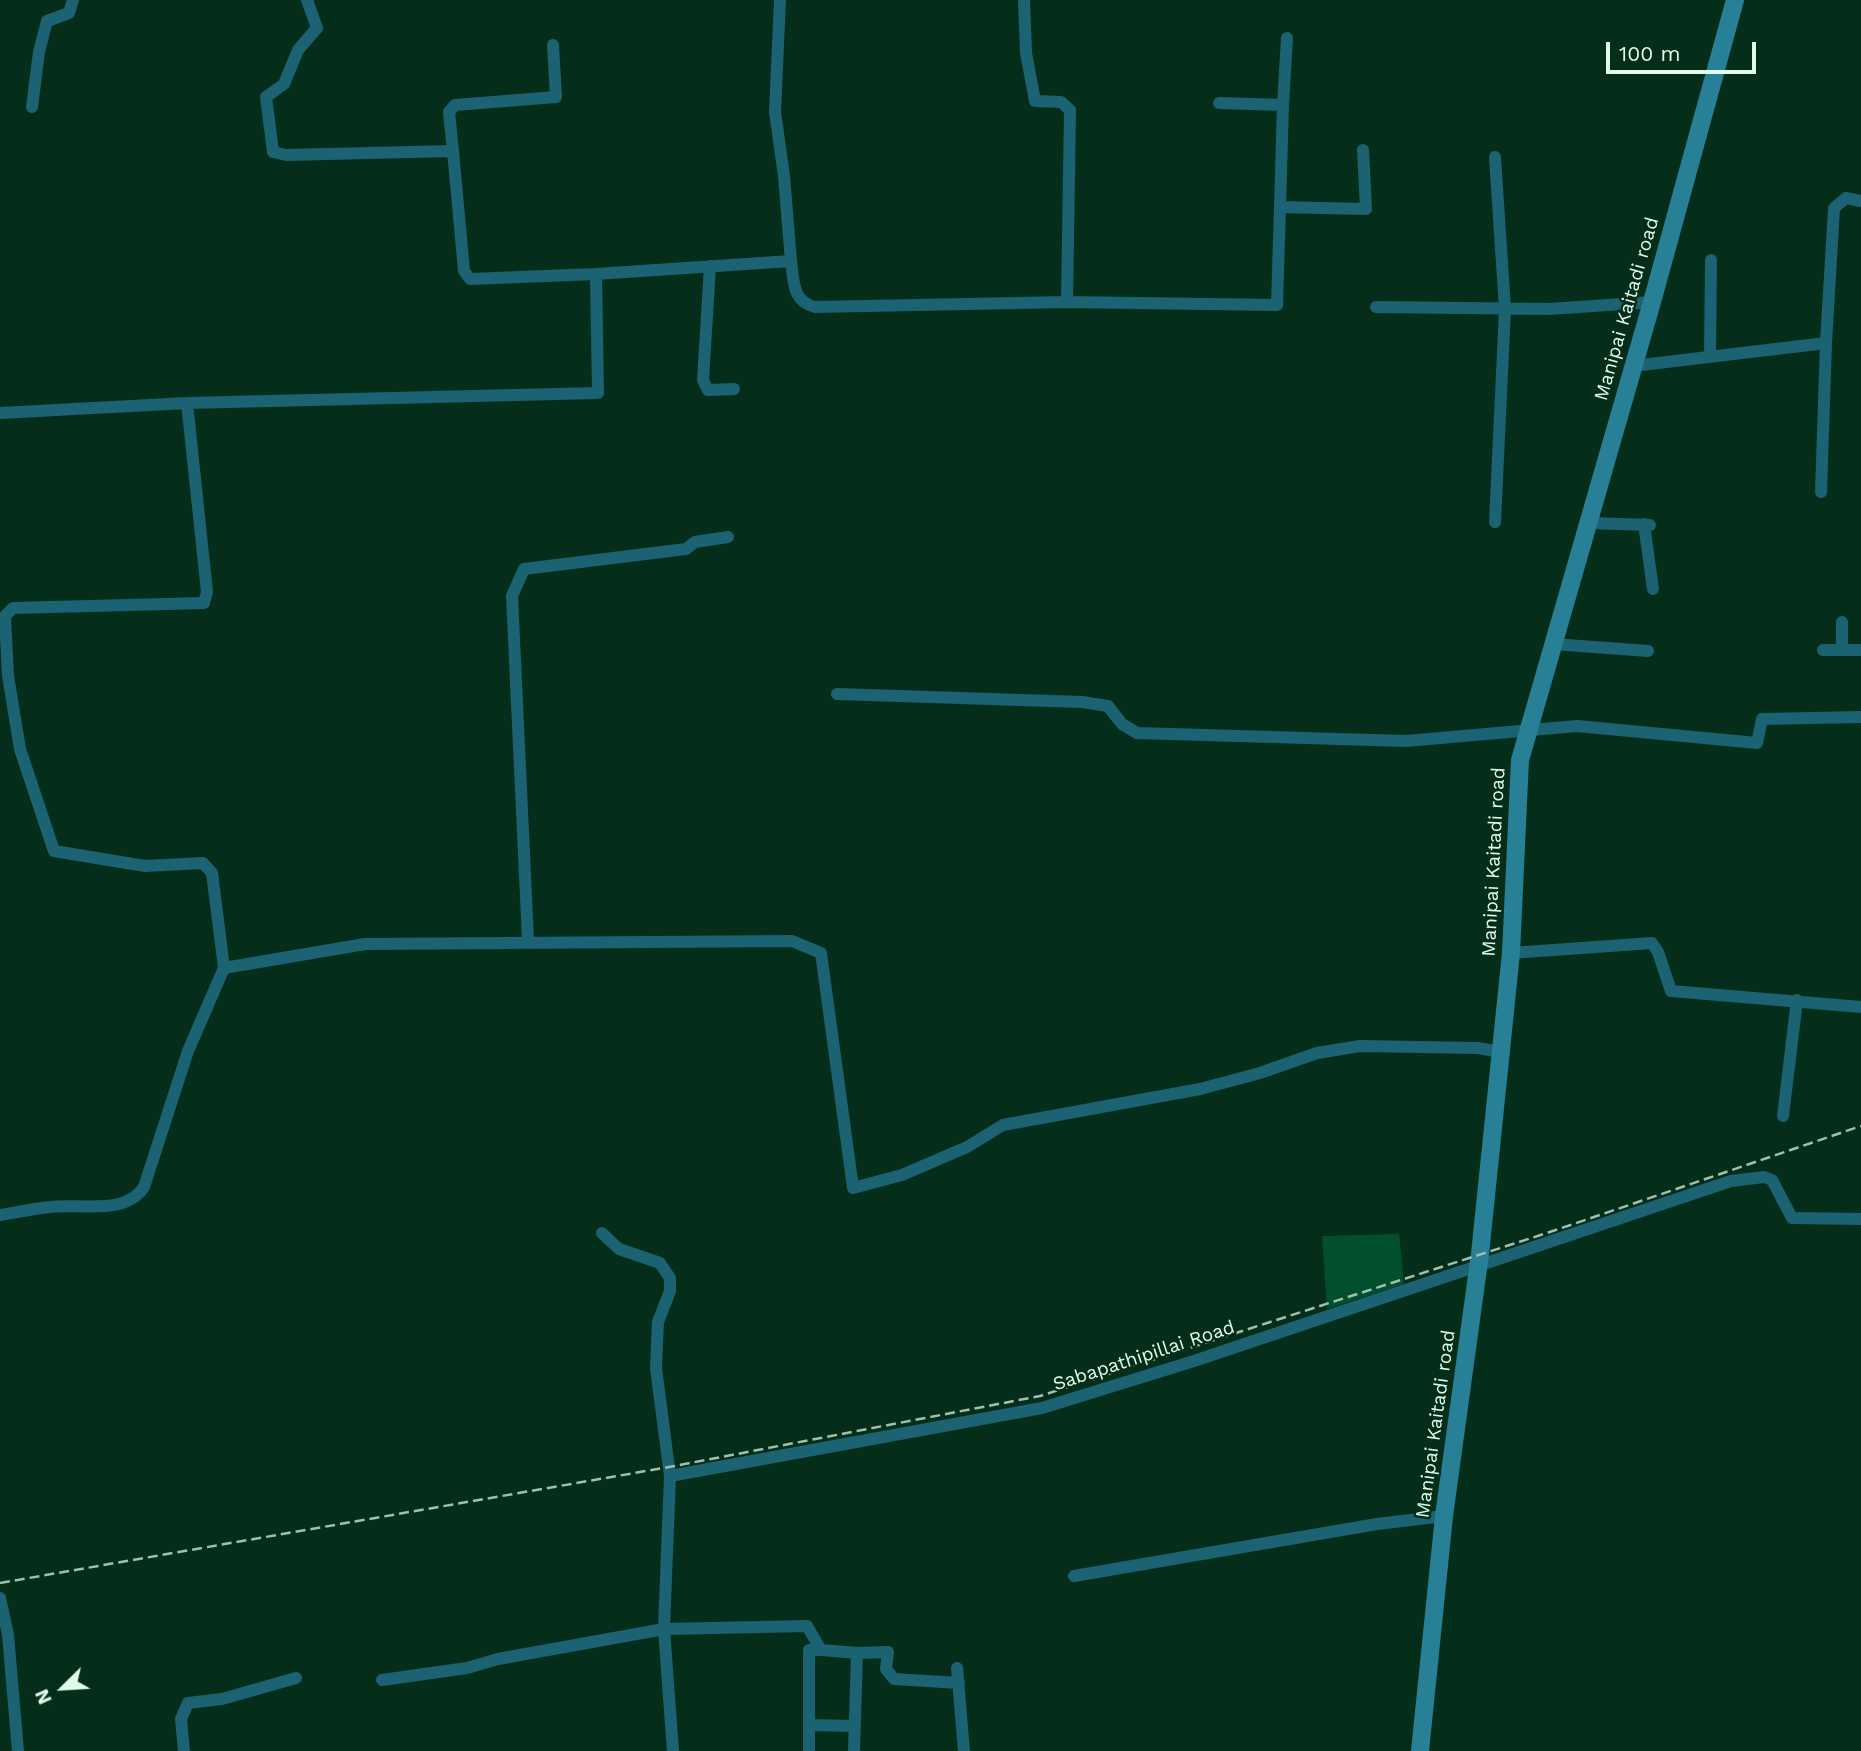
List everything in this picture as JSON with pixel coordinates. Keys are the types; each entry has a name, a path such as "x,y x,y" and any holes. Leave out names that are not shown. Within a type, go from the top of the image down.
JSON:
{"main road":[{"name":"Manipai Kaitadi road","path":"1419,1751 1444,1516 1479,1264 1511,953 1520,760 1652,302 1735,0"}],"street":[{"path":"32,107 39,52 47,21 69,13 73,0"},
{"path":"307,0 317,27 298,50 284,84 266,97 273,152 286,155 453,151"},
{"path":"780,0 775,112 784,176 790,261 796,296 803,303 815,307 1067,302 1277,305 1287,37"},
{"path":"1024,0 1026,53 1035,101 1061,102 1070,110 1067,302"},
{"path":"553,46 556,97 455,104 449,112 464,271 470,279 790,261"},
{"path":"1219,103 1283,105"},
{"path":"1280,207 1366,209 1363,150"},
{"path":"1495,158 1505,309 1495,522"},
{"path":"1821,492 1826,344 1835,208 1846,198 1861,201"},
{"path":"1710,357 1711,260"},
{"path":"710,266 703,380 708,390 734,389"},
{"path":"0,413 187,403 598,393 596,274"},
{"path":"1376,307 1549,309 1652,302"},
{"path":"1633,366 1826,344"},
{"path":"0,1215 52,1207 110,1206 137,1198 144,1187 188,1051 223,968 212,873 203,863 145,866 54,851 20,749 8,676 5,616 13,608 204,603 208,592 187,403"},
{"path":"1588,523 1647,524 1653,589"},
{"path":"528,940 512,596 524,569 686,549 695,542 729,537"},
{"path":"1842,622 1842,650"},
{"path":"1553,644 1648,651"},
{"path":"1823,650 1861,650"},
{"path":"837,694 1082,702 1108,706 1122,724 1137,733 1406,741 1577,726 1757,743 1762,719 1861,717"},
{"path":"223,968 365,944 528,940 792,941 821,953 853,1188 902,1175 967,1147 1003,1125 1200,1089 1261,1073 1317,1053 1360,1046 1479,1048 1500,1052"},
{"path":"1511,953 1652,943 1658,952 1671,991 1861,1007"},
{"path":"1783,1116 1797,1000"},
{"name":"Sabapathipillai Road","path":"670,1476 1042,1408 1194,1361 1731,1181 1764,1177 1772,1180 1792,1218 1861,1219"},
{"path":"602,1233 619,1249 660,1264 670,1278 670,1291 659,1322 656,1368 670,1476 664,1629 673,1751"},
{"path":"1074,1576 1377,1524 1444,1516"},
{"path":"0,1598 6,1672 18,1751"},
{"path":"382,1680 467,1668 498,1659 664,1629 807,1626 821,1650"},
{"path":"809,1751 809,1650 888,1652 886,1669 894,1679 959,1684"},
{"path":"854,1751 857,1653"},
{"path":"957,1668 964,1751"},
{"path":"184,1751 181,1719 188,1703 222,1699 296,1678"},
{"path":"809,1725 855,1726"}],"green space":[{"path":"1399,1234 1404,1284 1327,1309 1322,1236"}],"railway":[{"path":"0,1583 669,1467 1040,1396 1547,1233 1861,1126"}]}
